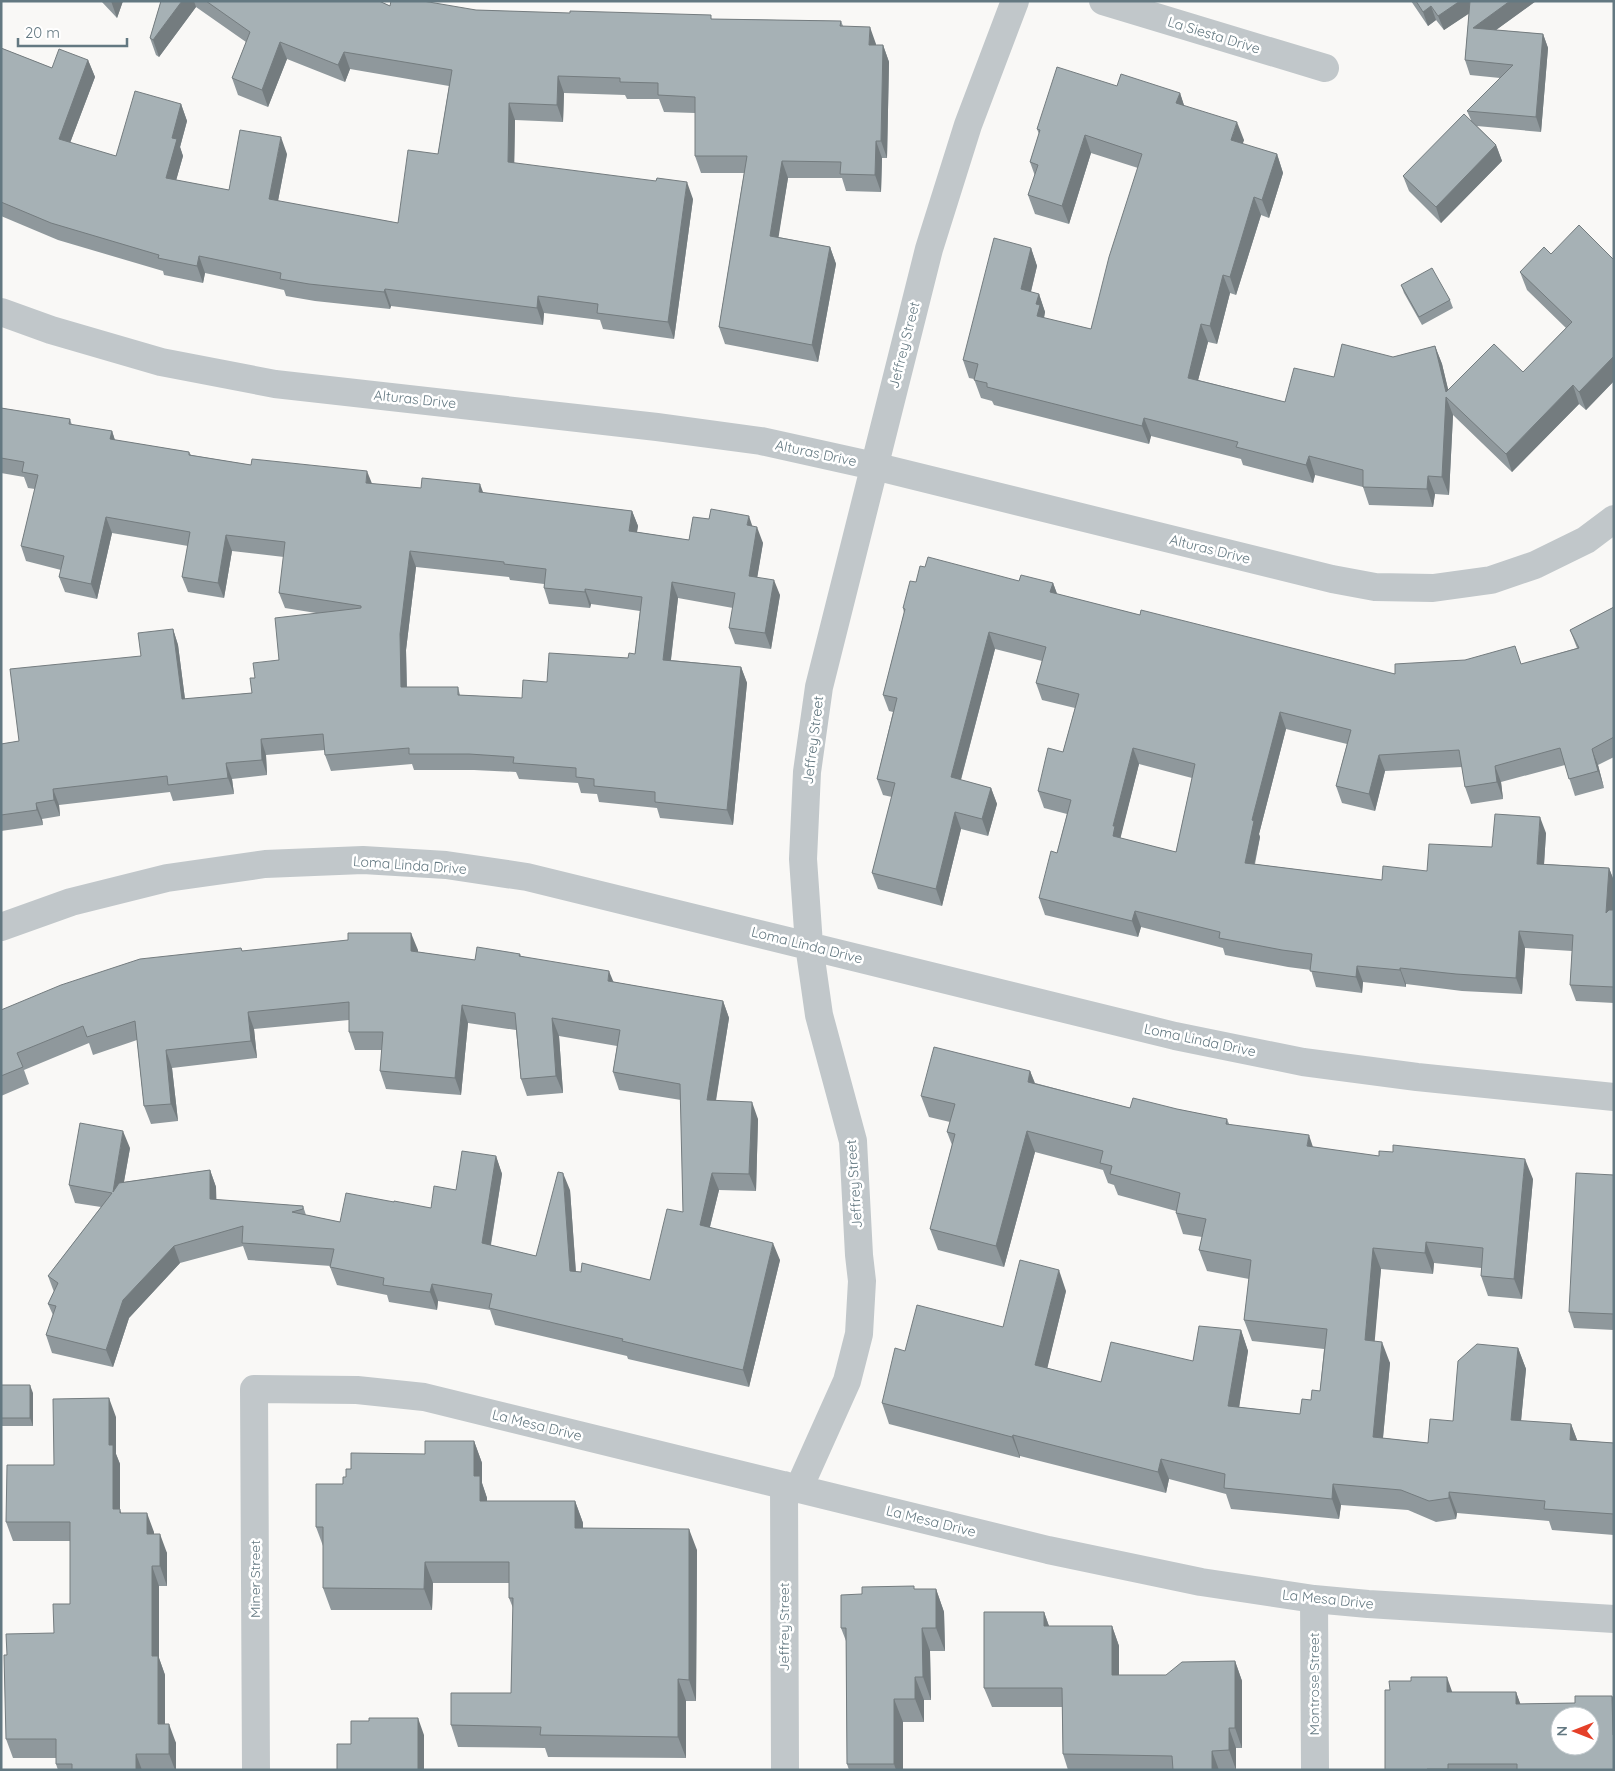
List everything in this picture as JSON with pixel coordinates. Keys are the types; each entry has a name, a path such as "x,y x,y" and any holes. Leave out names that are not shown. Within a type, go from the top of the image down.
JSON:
{"street":[{"name":"Jeffrey Street","path":"785,1770 791,1487 847,1381 858,1334 862,1281 853,1141 819,1015 808,945 803,859 807,772 819,687 929,249 968,125 1015,1"},
{"name":"La Siesta Drive","path":"1103,1 1325,68"},
{"name":"Alturas Drive","path":"1,312 51,330 161,362 275,384 657,427 761,442 874,466 1332,579 1376,587 1433,588 1491,580 1534,565 1586,540 1614,519"},
{"name":"Loma Linda Drive","path":"1,927 71,902 167,878 265,864 363,860 446,865 527,877 1175,1036 1303,1062 1417,1077 1614,1097"},
{"name":"La Mesa Drive","path":"254,1389 357,1390 424,1397 1048,1550 1201,1582 1314,1599 1368,1604 1614,1620"},
{"name":"Miner Street","path":"254,1389 256,1770"},
{"name":"Montrose Street","path":"1314,1599 1315,1770"}],"building":[{"path":"161,1 182,1 153,40 150,38"},
{"path":"206,1 379,1 390,6 391,1 423,1 476,10 711,15 711,19 841,21 840,26 870,27 869,45 883,45 881,141 876,141 875,175 840,174 841,162 782,161 770,236 830,247 812,345 719,327 747,156 695,156 695,97 658,95 658,83 620,82 620,78 558,76 557,105 509,103 508,162 656,181 657,178 687,182 668,322 597,313 598,304 538,296 537,308 385,289 384,292 309,284 280,279 281,273 199,256 197,266 158,258 159,255 51,223 1,202 1,48 52,68 59,49 88,60 59,139 116,156 135,91 181,104 172,138 177,139 166,178 229,190 240,130 281,137 269,199 398,223 408,150 438,154 452,70 344,52 338,65 280,42 262,90 232,78 250,32"},
{"path":"1416,1 1460,1 1438,16 1431,6 1423,12"},
{"path":"1470,1 1510,1 1473,28 1543,34 1536,117 1467,111 1513,65 1465,60"},
{"path":"1057,67 1117,86 1121,74 1180,93 1176,103 1237,122 1231,140 1277,154 1262,200 1254,197 1230,277 1223,275 1210,326 1201,324 1188,378 1285,402 1294,368 1334,377 1342,344 1393,357 1435,346 1446,392 1494,344 1523,372 1572,322 1520,272 1544,247 1551,254 1579,225 1614,260 1614,356 1579,392 1573,385 1506,454 1446,397 1442,477 1428,476 1427,489 1363,487 1363,470 1309,456 1306,465 1236,447 1238,442 1144,418 1142,426 987,387 987,383 974,380 978,364 963,360 994,238 1031,248 1021,289 1039,294 1036,304 1040,305 1037,316 1091,329 1109,257 1142,154 1085,135 1062,206 1028,195 1038,165 1030,162 1040,130 1037,129"},
{"path":"1464,114 1496,145 1436,207 1403,176"},
{"path":"1432,268 1450,300 1419,317 1401,285"},
{"path":"1,408 70,419 69,424 112,431 110,439 189,452 189,455 251,465 252,459 367,471 366,483 421,488 422,478 480,484 479,492 632,511 629,531 689,540 693,517 709,519 711,509 749,516 747,525 757,527 749,576 774,580 765,633 729,628 735,593 672,582 663,660 741,667 727,810 655,802 655,792 594,786 594,779 576,777 576,768 513,763 514,757 469,754 409,754 409,748 325,755 323,734 261,739 262,760 226,763 228,778 168,785 167,776 53,789 54,800 36,803 37,810 1,815 1,744 19,741 10,669 141,656 138,633 173,629 182,699 252,693 250,678 255,678 253,663 279,660 275,618 361,608 361,606 279,593 285,542 226,535 218,583 182,577 190,532 106,517 91,584 59,577 64,556 21,546 38,475 22,472 24,462 1,458","holes":["410,551 504,562 504,564 546,569 544,588 585,592 585,589 642,597 635,654 629,653 628,658 549,653 547,682 523,680 522,698 458,695 458,687 401,687 400,634"]},
{"path":"928,557 1019,581 1021,575 1053,583 1050,592 1140,615 1141,610 1395,674 1395,664 1465,660 1515,646 1521,664 1579,648 1570,630 1614,607 1614,737 1592,749 1598,771 1569,779 1560,748 1495,766 1497,782 1465,787 1459,750 1379,755 1369,794 1336,786 1351,730 1280,712 1252,820 1254,821 1245,863 1382,880 1383,866 1427,871 1429,844 1492,847 1495,814 1540,817 1537,864 1609,868 1606,913 1609,910 1614,910 1614,987 1570,985 1573,935 1519,931 1516,978 1357,966 1356,977 1310,971 1312,954 1219,938 1220,932 1135,911 1132,921 1039,898 1051,851 1057,853 1071,800 1038,791 1048,748 1063,752 1079,694 1036,683 1046,647 989,632 951,777 991,788 982,819 955,812 936,889 872,873 895,783 877,779 897,698 883,695 905,609 903,608 910,581 916,582 920,566 925,567","holes":["1133,748 1195,764 1176,852 1113,836 1115,826 1113,826"]},
{"path":"348,933 411,933 411,951 475,960 477,947 609,971 608,981 723,1001 707,1100 752,1102 749,1174 712,1173 700,1225 773,1243 743,1370 622,1341 623,1339 489,1308 492,1294 432,1284 430,1292 383,1285 384,1278 330,1267 334,1249 242,1243 243,1226 174,1246 123,1300 106,1350 46,1335 56,1306 48,1304 58,1283 48,1276 112,1193 69,1185 80,1123 123,1131 113,1192 119,1183 210,1170 210,1199 303,1206 303,1209 292,1212 340,1222 346,1193 431,1208 434,1186 456,1190 462,1151 496,1156 482,1243 536,1256 558,1172 563,1173 570,1271 581,1272 582,1263 650,1280 667,1209 683,1212 680,1084 613,1072 620,1030 552,1018 556,1076 521,1079 515,1013 462,1005 455,1078 380,1071 383,1032 349,1032 349,1002 248,1012 251,1041 166,1050 171,1104 144,1106 135,1021 87,1037 83,1026 17,1053 23,1067 1,1076 1,1010 61,985 140,959 241,948 242,951 348,940"},
{"path":"934,1047 1030,1071 1028,1082 1130,1108 1133,1098 1227,1119 1226,1124 1309,1135 1307,1146 1379,1156 1379,1151 1393,1152 1393,1145 1525,1159 1514,1279 1481,1276 1483,1248 1426,1242 1425,1253 1373,1248 1365,1340 1382,1342 1373,1437 1428,1443 1430,1419 1453,1421 1458,1361 1477,1344 1518,1348 1511,1420 1571,1424 1570,1440 1614,1443 1614,1514 1544,1509 1545,1501 1449,1492 1449,1498 1429,1501 1401,1490 1333,1484 1332,1499 1224,1488 1225,1474 1161,1459 1158,1472 882,1403 895,1348 905,1351 917,1305 1003,1327 1020,1260 1059,1270 1035,1365 1101,1382 1111,1342 1193,1361 1199,1326 1241,1330 1228,1406 1300,1414 1302,1399 1311,1400 1312,1390 1320,1391 1327,1329 1244,1320 1251,1260 1199,1250 1206,1219 1176,1213 1180,1193 1110,1174 1112,1166 1100,1163 1103,1151 1027,1131 996,1246 930,1229 955,1134 947,1132 955,1104 921,1096"},
{"path":"1576,1173 1614,1175 1614,1314 1569,1312"},
{"path":"1,1385 30,1385 30,1418 1,1418"},
{"path":"109,1398 109,1445 113,1445 113,1509 120,1509 120,1513 147,1513 147,1534 160,1534 160,1566 152,1566 152,1656 158,1656 158,1724 169,1724 169,1754 136,1754 136,1770 72,1770 72,1764 56,1764 56,1739 6,1739 4,1655 7,1655 6,1634 54,1633 53,1604 70,1604 70,1522 6,1522 7,1465 54,1465 53,1399"},
{"path":"425,1441 474,1441 474,1476 480,1476 480,1501 575,1501 575,1528 689,1529 689,1680 678,1679 678,1737 540,1735 541,1727 451,1725 451,1693 511,1693 513,1598 509,1598 509,1562 425,1562 424,1589 323,1588 323,1527 316,1527 316,1484 343,1484 343,1477 346,1477 346,1469 351,1469 351,1453 425,1454"},
{"path":"914,1586 914,1589 936,1589 936,1628 922,1628 923,1677 915,1677 915,1699 894,1699 894,1764 847,1764 846,1628 841,1628 841,1595 862,1594 862,1587"},
{"path":"984,1612 1044,1612 1044,1626 1112,1626 1112,1675 1166,1675 1182,1662 1235,1661 1235,1728 1229,1728 1229,1750 1212,1751 1212,1770 1173,1770 1172,1756 1063,1754 1062,1688 984,1688"},
{"path":"1411,1677 1447,1677 1447,1692 1516,1692 1516,1704 1575,1703 1575,1696 1612,1696 1614,1770 1517,1770 1517,1764 1448,1764 1448,1769 1385,1770 1385,1690 1390,1690 1389,1681 1411,1681"},
{"path":"369,1718 418,1718 418,1770 337,1770 337,1744 351,1744 351,1721 369,1721"}]}
